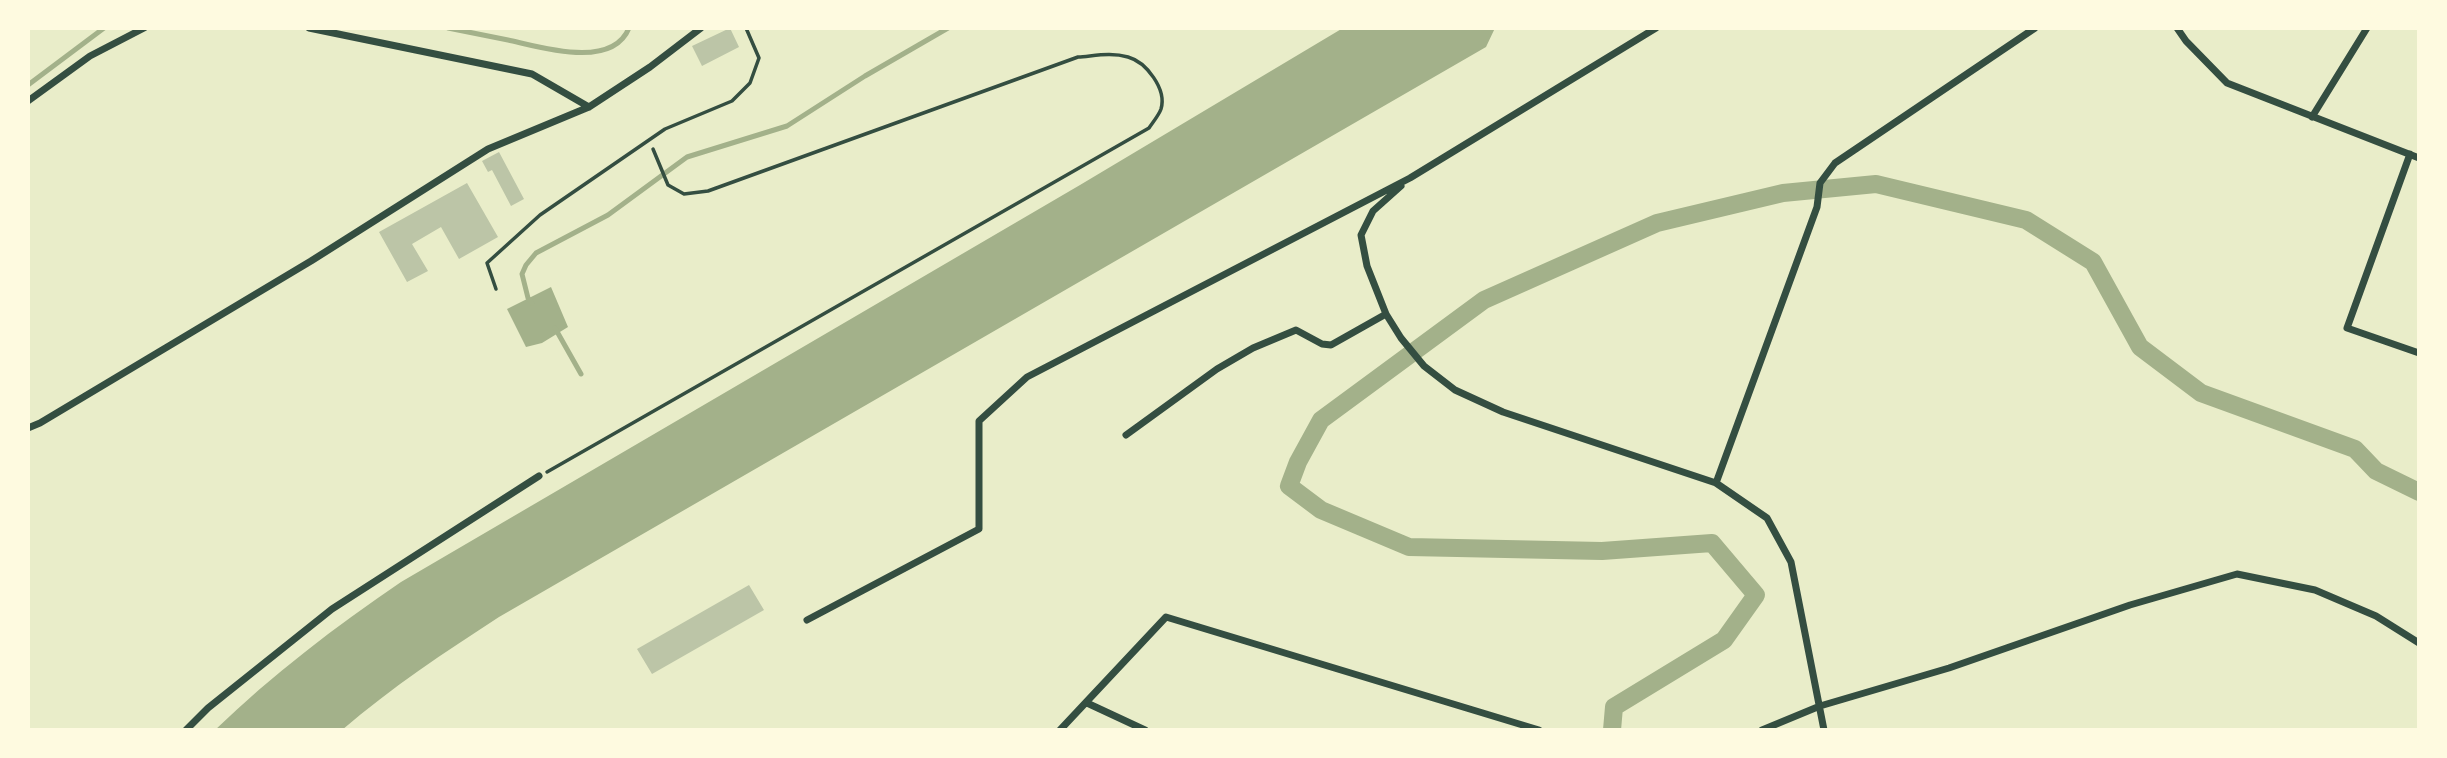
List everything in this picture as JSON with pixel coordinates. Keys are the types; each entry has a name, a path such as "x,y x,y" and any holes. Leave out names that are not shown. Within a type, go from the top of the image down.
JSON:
{"street":[{"path":"28,101 90,55 144,28"},
{"path":"309,28 532,75 589,107"},
{"path":"28,428 311,261 488,149 589,107 650,67 701,28"},
{"path":"807,620 979,529 979,421 1027,377 1410,178 1656,28"},
{"path":"1716,483 1817,207 1820,183 1835,163 2035,28"},
{"path":"2177,28 2227,83 2419,158"},
{"path":"2312,117 2367,28"},
{"path":"2410,154 2347,328 2419,354"},
{"path":"1410,178 1373,211 1361,235 1367,266 1386,314 1401,338 1424,366 1455,390 1503,412 1716,483 1767,517 1791,562 1824,730"},
{"path":"1126,435 1217,369 1253,348 1296,330 1322,344 1331,345 1386,314"},
{"path":"186,730 208,708 332,609 539,476"},
{"path":"1762,730 1820,706 1949,668 2130,605 2237,574 2315,590 2376,616 2419,643"},
{"path":"1060,730 1163,619 1172,617 1539,730"},
{"path":"1087,703 1145,730"}],"lane":[{"path":"496,289 487,263 540,215 665,129 732,101 750,83 759,58 746,28"}],"path":[{"path":"539,476 1149,128 1161,109 1161,88 1151,74 1131,57 1109,54 1077,57 708,191 684,194 668,185 656,157"}],"shaded area":[{"path":"1343,28 1495,28 1486,47 499,617 399,685 342,730 215,730 305,652 401,582"},
{"path":"551,287 568,327 542,343 526,347 507,309"}],"building":[{"path":"730,28 739,47 702,66 692,46"},
{"path":"499,152 524,199 511,206 492,170 488,172 482,161"},
{"path":"467,183 498,237 459,259 441,227 412,244 428,271 407,282 379,232"},
{"path":"749,585 764,610 652,674 637,649"}],"waterway":[{"path":"28,85 104,28"},
{"path":"448,28 574,52 607,49 620,41 629,28"},
{"path":"532,303 528,298 522,274 536,253 608,215 687,157 787,126 865,76 948,28"},
{"path":"1612,730 1614,707 1724,640 1756,595 1712,543 1602,551 1409,547 1321,510 1289,486 1298,462 1321,420 1484,300 1657,223 1783,193 1876,184 2026,220 2093,262 2140,347 2201,393 2355,449 2376,471 2419,492"},
{"path":"555,328 581,374"}]}
